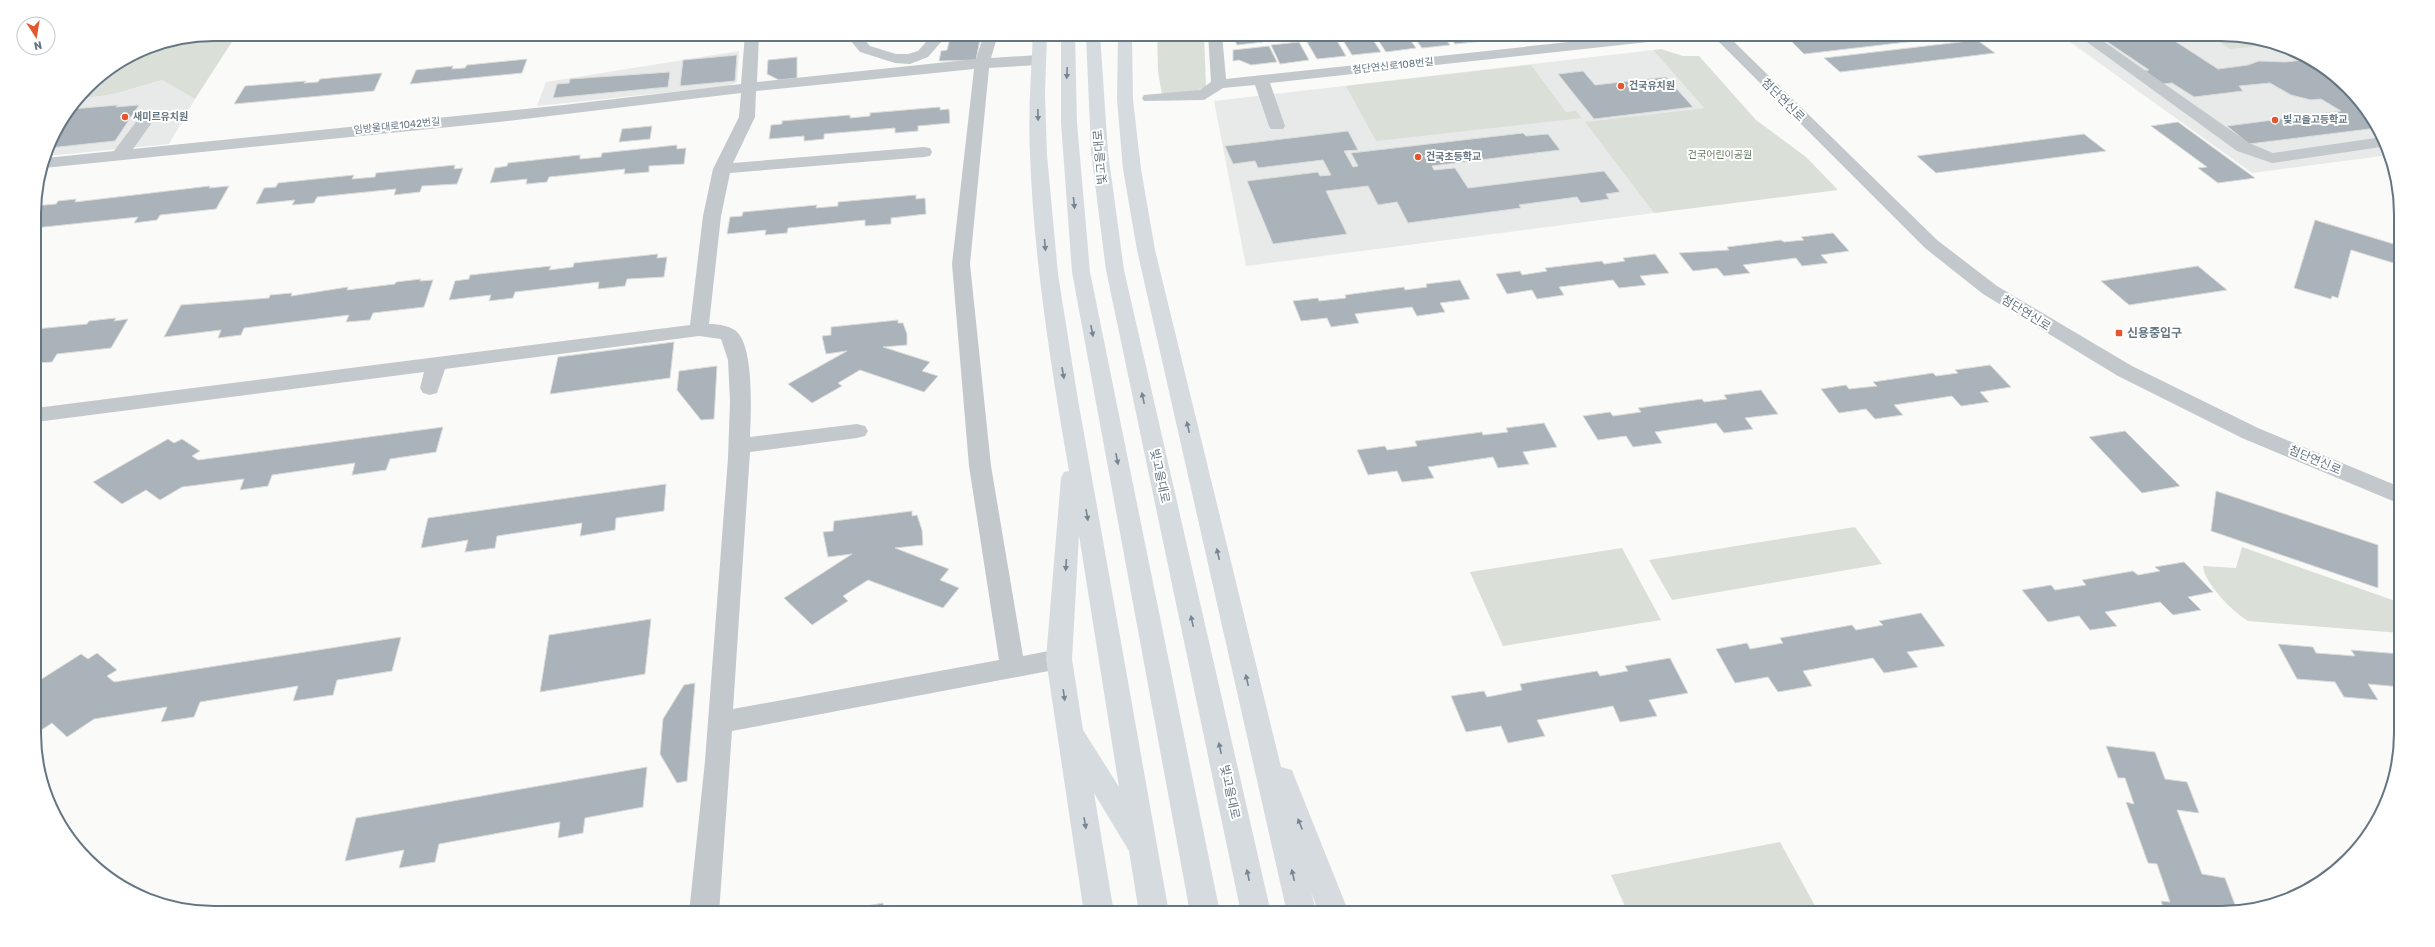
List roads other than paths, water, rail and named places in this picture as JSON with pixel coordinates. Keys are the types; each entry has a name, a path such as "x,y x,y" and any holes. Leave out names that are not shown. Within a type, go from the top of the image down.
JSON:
{"main road":[{"path":"1039,41 1038,60 1039,177 1050,294 1153,906"},
{"path":"1068,41 1066,79 1071,169 1081,272 1204,906"},
{"name":"빛고을대로","path":"1093,41 1093,68 1100,168 1115,270 1254,906"},
{"path":"1125,41 1125,100 1132,169 1146,250 1300,906"},
{"path":"1074,443 1059,659 1098,906"},
{"path":"1253,705 1331,906"},
{"path":"1069,726 1144,852"}],"street":[{"path":"699,330 711,224 722,169 746,117 752,41"},
{"path":"858,41 865,49 895,58 910,59 923,54 935,41"},
{"path":"989,41 982,63 961,264 980,466 1013,668"},
{"path":"1150,98 1204,95 1220,84 1216,41"},
{"name":"첨단연신로108번길","path":"1220,84 1587,41"},
{"name":"첨단연신로","path":"1725,41 1926,239 1990,290 2125,372 2250,433 2394,493"},
{"path":"2092,41 2243,147 2272,158 2379,143"},
{"name":"임방울대로1042번길","path":"49,163 121,153 560,110 982,63 1038,60"},
{"path":"1261,80 1277,126"},
{"path":"121,153 148,117"},
{"path":"722,169 924,152"},
{"path":"41,414 699,330 725,333 733,342 740,369 740,446 719,723 718,761 705,906"},
{"path":"430,388 437,363"},
{"path":"740,446 857,431"},
{"path":"719,723 1059,659"}],"place":[{"name":"건국유치원","path":"1621,86"},
{"name":"새미르유치원","path":"125,117"},
{"name":"빛고을고등학교","path":"2275,120"},
{"name":"건국초등학교","path":"1418,157"},
{"name":"신용중입구","path":"2119,333"}],"park label":[{"name":"건국어린이공원","path":"1720,155"}]}
